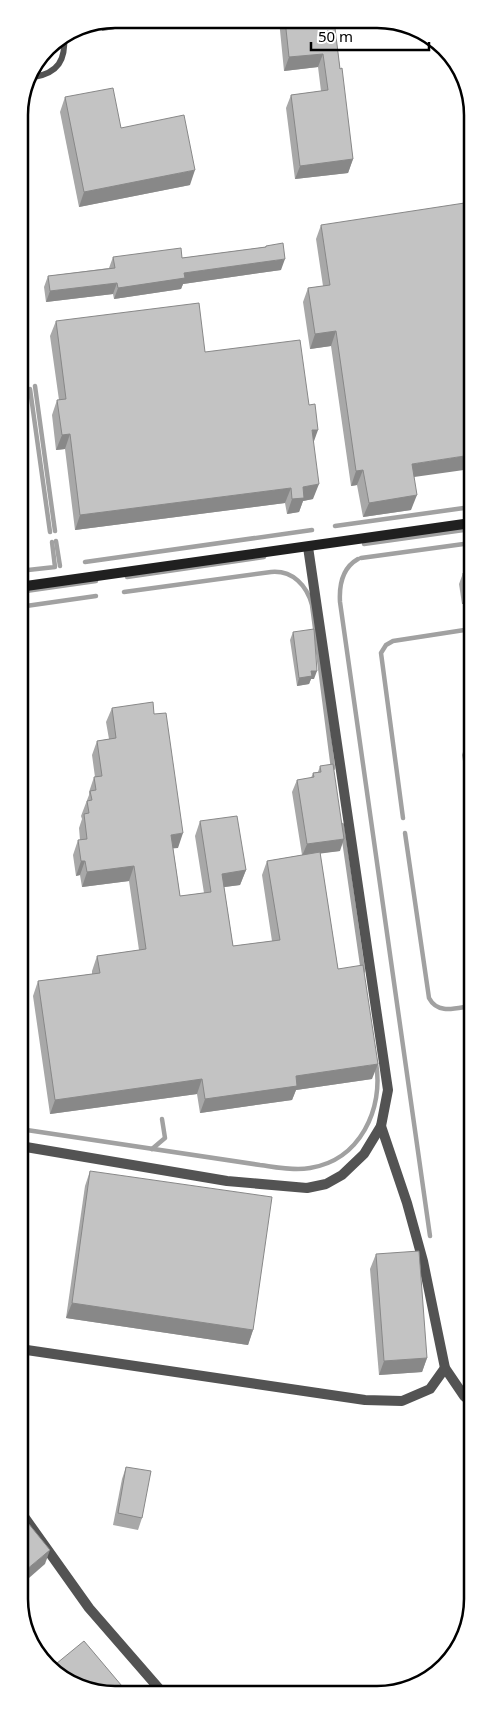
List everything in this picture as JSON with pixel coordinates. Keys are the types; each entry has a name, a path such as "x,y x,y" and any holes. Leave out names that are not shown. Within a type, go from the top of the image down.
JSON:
{"main road":[{"path":"28,586 464,524"}],"street":[{"path":"28,1147 227,1181 307,1188 326,1184 342,1175 364,1154 381,1126 388,1090 308,547"},
{"path":"381,1126 407,1203 423,1262 445,1368 463,1395"},
{"path":"28,1350 365,1400 402,1400 430,1389 445,1368"},
{"path":"28,1522 88,1608 157,1686"}],"lane":[{"path":"36,76 46,75 59,65 65,43"}],"building":[{"path":"286,28 335,28 340,69 342,68 353,159 300,166 291,95 328,90 323,54 289,57"},
{"path":"113,88 121,128 184,115 195,170 84,192 65,97"},
{"path":"464,203 464,456 412,464 417,495 369,503 363,470 356,471 336,331 315,334 308,288 330,285 321,225"},
{"path":"283,243 285,259 184,273 185,278 118,288 117,283 50,291 48,276 115,268 113,257 181,248 182,258"},
{"path":"199,303 205,352 300,340 309,405 315,404 318,430 312,430 319,484 303,487 304,498 292,499 291,488 80,515 70,434 62,435 57,400 66,399 56,321"},
{"path":"314,629 317,671 311,671 312,676 299,678 293,632"},
{"path":"153,702 154,714 166,713 183,833 171,835 180,896 211,892 200,821 237,816 246,870 222,874 233,946 280,940 267,861 320,852 338,969 363,965 378,1064 296,1076 297,1086 205,1099 202,1079 55,1100 38,981 100,973 97,956 146,949 134,866 87,872 85,861 81,861 78,840 87,839 84,814 89,813 87,801 92,800 90,791 96,790 94,777 102,776 97,741 116,738 112,708"},
{"path":"333,764 344,839 307,844 297,780 314,777 313,773 321,772 320,766"},
{"path":"90,1171 272,1197 253,1330 72,1303"},
{"path":"419,1251 427,1358 384,1361 376,1254"},
{"path":"126,1467 151,1471 142,1518 118,1513"},
{"path":"28,1523 50,1550 28,1568"},
{"path":"84,1641 122,1686 87,1681 71,1674 57,1663"}],"waterway":[{"path":"35,386 55,531"},
{"path":"30,389 50,532"},
{"path":"335,526 464,508"},
{"path":"85,562 312,530"},
{"path":"364,544 464,530"},
{"path":"56,541 60,566"},
{"path":"28,570 55,567 52,542"},
{"path":"361,558 464,544"},
{"path":"127,577 264,557"},
{"path":"358,559 345,572 340,589 340,602 430,1236"},
{"path":"124,592 271,572 286,574 298,581 307,592 312,605 333,768"},
{"path":"28,591 96,581"},
{"path":"28,606 96,596"},
{"path":"403,818 381,653 386,645 393,641 464,630"},
{"path":"342,825 363,971"},
{"path":"405,833 429,998 437,1007 442,1009 463,1007"},
{"path":"28,1130 278,1168 310,1168 328,1163 343,1155 365,1130 376,1098 378,1080 376,1063"},
{"path":"152,1149 165,1138 162,1119"}]}
